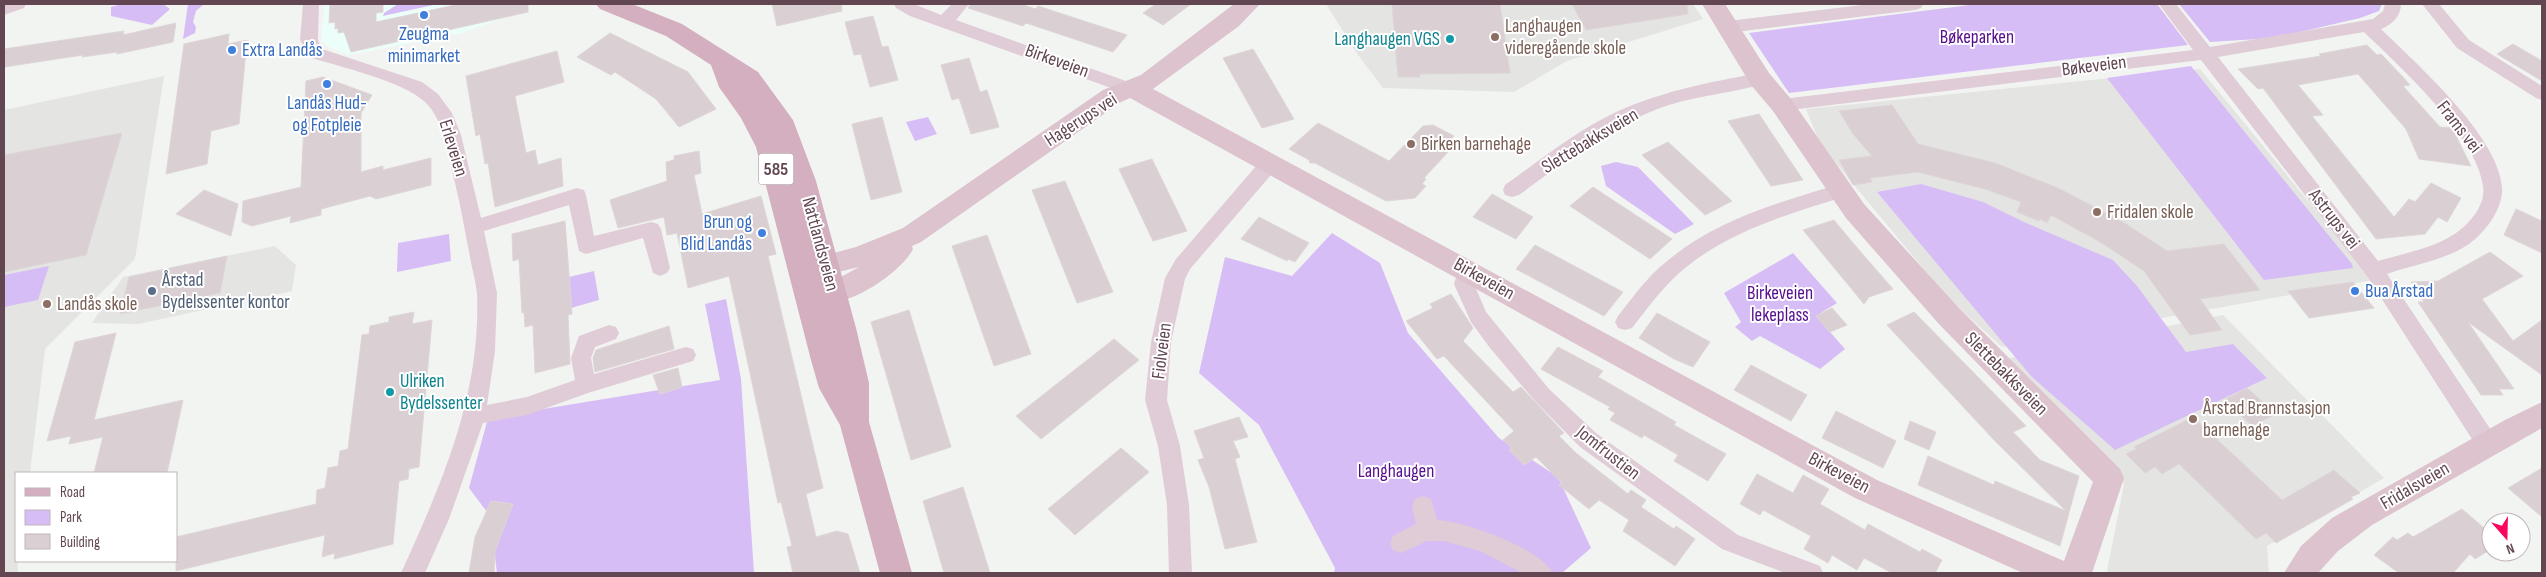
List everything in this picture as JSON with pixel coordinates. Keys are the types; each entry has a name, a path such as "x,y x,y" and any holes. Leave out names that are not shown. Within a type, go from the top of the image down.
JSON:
{"main road":[{"name":"Nattlandsveien","path":"608,4 635,13 674,30 723,64 748,78 781,120 796,157 855,383 854,422"},
{"name":"Nattlandsveien","path":"723,64 731,87 760,128 769,147 804,285 834,388 854,422 896,573"}],"street":[{"path":"4,9 18,4"},
{"name":"Erleveien","path":"311,4 310,40 315,52 416,86 432,98 443,113 452,135 475,227 487,293 485,351 475,416 438,519 413,573"},
{"name":"Birkeveien","path":"902,4 916,12 1094,74 1159,102 1866,489 2058,573"},
{"path":"945,21 961,4"},
{"name":"Hagerups vei","path":"829,278 859,280 891,260 912,235 1112,96 1150,81 1231,20 1248,4"},
{"path":"1721,15 1915,4"},
{"name":"Astrups vei","path":"2167,4 2374,271 2487,443"},
{"name":"Bøkeveien","path":"1782,105 2206,54 2369,27 2387,18 2393,10 2393,4"},
{"path":"2430,4 2462,44 2542,94"},
{"name":"Slettebakksveien","path":"1721,15 1760,79 1782,105 1840,191 1948,315 2109,478 2076,573"},
{"name":"Frams vei","path":"2369,27 2442,103 2475,142 2486,164 2493,187 2488,206 2477,226 2462,240 2374,271"},
{"name":"Slettebakksveien","path":"1512,190 1586,139 1630,113 1694,91 1760,79"},
{"name":"Fiolveien","path":"1180,573 1178,505 1169,446 1156,400 1160,342 1175,278 1183,264 1270,163"},
{"path":"1625,322 1654,286 1679,262 1731,230 1769,214 1840,191"},
{"path":"475,227 577,196 586,246 651,229 660,268"},
{"name":"Jomfrustien","path":"1467,270 1464,284 1478,316 1497,342 1542,395 1588,440 1730,542 1812,573"},
{"path":"804,285 829,278"},
{"path":"586,385 581,358 586,342 609,333"},
{"path":"475,416 527,406 586,385 686,355"},
{"name":"Fridalsveien","path":"2300,573 2308,558 2325,542 2358,518 2487,443 2542,414"},
{"path":"1423,506 1428,530"},
{"path":"1401,543 1428,530 1465,534 1525,562 1541,573"}],"shaded area":[{"path":"325,4 515,4 518,7 508,16 462,33 349,55 331,48 321,41"},
{"name":"Langhaugen videregående skole","path":"1326,4 1693,4 1703,19 1567,61 1514,92 1383,88 1358,55"},
{"name":"Fridalen skole","path":"2200,69 2373,280 2002,347 1946,296 1820,144 1806,109"},
{"name":"Landås skole","path":"164,76 135,259 45,349 30,472 15,472 15,562 18,562 18,573 4,573 4,110"},
{"path":"275,246 296,265 292,291 138,324 92,323 123,277"},
{"name":"Årstad Brannstasjon barnehage","path":"2223,315 2384,478 2267,546 2269,573 2112,573 2107,571 2124,484 2004,359"}],"green space":[{"path":"122,4 163,4 170,9 152,25 111,16 111,7"},
{"path":"188,4 204,4 196,11 193,22 196,27 195,33 183,39"},
{"path":"398,4 438,4 383,16 384,13"},
{"name":"Bøkeparken","path":"1978,4 2157,4 2188,45 1789,93 1749,33"},
{"path":"2179,4 2382,4 2379,11 2360,18 2274,38 2210,42"},
{"path":"2191,66 2352,264 2353,268 2264,280 2107,78"},
{"path":"928,117 937,134 915,141 906,122"},
{"path":"1616,162 1638,167 1694,224 1675,234 1606,186 1601,166"},
{"path":"1921,184 1983,202 2024,222 2113,260 2137,286 2186,352 2233,344 2267,378 2115,450 2031,376 1877,192"},
{"name":"Langhaugen","path":"1332,233 1380,263 1408,333 1499,438 1558,477 1591,548 1562,573 1334,573 1335,568 1259,425 1199,373 1225,257 1292,276"},
{"path":"449,234 451,261 397,272 398,243"},
{"name":"Birkeveien lekeplass","path":"1793,253 1837,303 1816,316 1845,349 1820,369 1760,336 1752,341 1735,327 1741,322 1724,293"},
{"path":"49,266 38,300 4,307 4,275"},
{"path":"594,271 599,300 571,308 569,277"},
{"path":"726,299 741,379 754,573 497,573 490,516 469,488 488,418 720,380 705,304"}],"building":[{"path":"330,4 383,4 383,12 376,13 376,22 460,4 528,4 528,12 351,52 344,32 338,33 338,28 335,29 335,22 329,23"},
{"path":"772,4 841,4 842,11 777,26"},
{"path":"971,4 1020,4 1036,9 1038,6 1127,35 1113,52 1026,23 1023,26 968,8"},
{"path":"1156,4 1191,4 1163,25 1143,13"},
{"name":"Langhaugen VGS","path":"1392,4 1500,4 1510,73 1419,74 1420,77 1398,77"},
{"path":"1572,4 1687,4 1688,14 1586,30"},
{"path":"873,16 882,47 888,46 898,80 870,87 861,54 854,55 845,22"},
{"path":"176,23 173,42 117,54 117,52 82,57 83,55 4,67 4,49 124,31 123,35"},
{"path":"610,33 688,72 716,109 679,127 656,99 615,72 611,75 577,57"},
{"path":"229,34 228,44 247,40 239,124 211,131 207,164 166,174 184,44"},
{"path":"2513,44 2542,61 2542,81 2497,54"},
{"path":"2367,45 2377,55 2381,54 2402,76 2410,85 2403,86 2440,127 2452,128 2471,166 2419,159 2406,129 2358,74 2298,85 2323,115 2312,116 2394,217 2409,199 2415,202 2431,183 2461,198 2447,222 2438,217 2425,234 2376,239 2263,88 2258,89 2238,69 2321,56 2319,54"},
{"path":"1253,49 1294,119 1262,128 1223,58"},
{"path":"557,51 564,82 515,96 526,153 535,150 538,165 561,158 563,186 495,207 488,163 485,164 480,134 476,136 466,76"},
{"path":"969,58 980,92 987,90 999,127 971,134 959,98 952,100 941,65"},
{"path":"323,77 372,95 361,113 361,172 383,166 383,170 431,158 431,185 376,199 370,196 321,209 321,215 290,223 291,216 252,226 242,222 243,201 301,187 306,81"},
{"path":"1892,105 1918,144 1995,163 2058,188 2123,222 2167,251 2224,244 2260,290 2200,299 2222,330 2190,335 2144,271 2102,243 2051,215 2047,223 2040,219 2039,221 2017,212 2021,202 1985,189 1918,172 1870,178 1872,182 1853,185 1839,160 1872,156 1853,134 1839,111"},
{"path":"1759,114 1803,180 1771,186 1728,121"},
{"path":"882,117 902,192 871,200 852,124"},
{"path":"1318,123 1389,161 1423,126 1433,125 1454,136 1445,145 1448,152 1424,178 1426,179 1422,184 1426,186 1415,198 1386,201 1315,163 1310,163 1309,160 1289,149"},
{"path":"122,133 86,255 4,272 4,155"},
{"path":"1668,142 1732,201 1705,215 1642,155"},
{"path":"699,151 701,173 694,175 702,214 761,196 776,254 768,256 823,488 806,494 816,537 837,531 848,534 860,573 793,573 787,547 792,546 781,502 778,503 729,276 688,288 677,233 667,235 664,217 618,228 610,200 667,181 666,162 674,160 674,156"},
{"path":"1152,159 1187,231 1153,241 1119,169"},
{"path":"1065,181 1113,292 1077,303 1032,190"},
{"path":"1593,187 1672,239 1650,259 1570,206"},
{"path":"204,190 238,204 231,236 176,214"},
{"path":"1492,194 1533,217 1516,239 1473,217"},
{"path":"2516,209 2542,221 2542,253 2504,235"},
{"path":"1259,217 1309,243 1295,262 1288,259 1287,261 1241,239"},
{"path":"1834,220 1893,289 1869,297 1864,304 1803,230"},
{"path":"565,221 572,314 568,315 570,364 535,373 533,325 525,327 524,312 522,313 519,259 513,261 512,234"},
{"path":"987,235 1031,354 994,366 952,246"},
{"path":"1535,245 1623,292 1604,316 1516,269"},
{"path":"2490,252 2523,276 2482,299 2513,341 2542,320 2542,375 2468,322 2514,389 2499,389 2503,395 2481,395 2418,302 2424,302 2411,282 2438,281"},
{"path":"227,256 220,293 120,314 129,277"},
{"path":"2353,282 2374,308 2309,318 2288,291"},
{"path":"1451,294 1473,328 1463,341 1513,392 1521,387 1564,433 1559,436 1576,453 1628,494 1631,490 1646,500 1641,507 1674,529 1676,526 1695,539 1675,566 1623,531 1629,520 1599,500 1589,509 1559,485 1562,483 1536,457 1524,465 1509,450 1512,448 1503,440 1514,431 1444,356 1437,359 1406,321 1433,308 1430,304"},
{"path":"1832,308 1847,325 1830,332 1816,316"},
{"path":"909,310 951,447 911,460 871,322"},
{"name":"Ulriken Bydelssenter","path":"414,312 412,324 432,320 419,467 409,469 408,479 399,481 393,544 334,559 335,553 322,557 325,535 176,571 178,537 316,504 317,490 325,488 328,468 338,466 340,451 348,449 362,335 369,334 370,326 389,322 389,317"},
{"path":"1914,312 2026,426 2013,432 2040,460 2079,476 2060,546 1918,485 1928,456 1994,485 1995,481 2066,511 1995,441 1887,325"},
{"path":"1657,313 1710,342 1693,367 1674,359 1639,338"},
{"path":"669,326 674,349 595,372 593,358 596,350"},
{"path":"116,333 94,420 183,400 167,472 94,472 103,437 69,444 71,436 47,441 75,342"},
{"path":"1114,339 1139,360 1041,439 1016,416"},
{"path":"1558,347 1603,371 1598,377 1676,422 1674,425 1726,454 1708,481 1674,461 1678,455 1644,435 1642,438 1610,420 1615,413 1608,409 1610,407 1541,369"},
{"path":"1751,365 1807,395 1791,421 1734,390"},
{"path":"678,368 682,387 660,394 653,375"},
{"path":"2247,388 2276,414 2252,426 2224,400"},
{"path":"1836,411 1896,441 1883,468 1822,438"},
{"path":"1239,417 1248,437 1233,441 1240,457 1235,459 1257,542 1225,549 1209,487 1198,460 1204,458 1194,431"},
{"path":"2193,417 2282,500 2334,470 2360,493 2351,497 2353,499 2276,543 2266,533 2256,539 2179,464 2162,474 2155,467 2145,473 2126,454 2136,449 2134,447"},
{"path":"1910,421 1936,432 1929,450 1904,439"},
{"path":"1121,448 1149,472 1075,535 1048,509"},
{"path":"2542,468 2542,517 2508,488"},
{"path":"1757,474 1793,493 1803,475 1829,489 1820,504 1865,530 1868,524 1920,552 1922,549 1942,560 1935,573 1892,573 1864,558 1857,570 1832,555 1828,563 1804,549 1811,536 1763,510 1760,515 1740,504"},
{"path":"963,487 990,573 944,573 923,501"},
{"path":"491,501 513,504 495,551 494,573 469,573 475,537"},
{"path":"2462,509 2481,525 2481,555 2475,559 2470,554 2453,573 2399,573 2374,555 2393,537 2397,540 2408,533 2413,537"}],"place":[{"name":"Zeugma minimarket","path":"424,15"},
{"name":"Langhaugen videregående skole","path":"1495,37"},
{"name":"Langhaugen VGS","path":"1450,39"},
{"name":"Extra Landås","path":"232,50"},
{"name":"Landås Hud- og Fotpleie","path":"327,84"},
{"name":"Birken barnehage","path":"1411,144"},
{"name":"Fridalen skole","path":"2097,212"},
{"name":"Brun og Blid Landås","path":"762,233"},
{"name":"Årstad Bydelssenter kontor","path":"152,291"},
{"name":"Bua Årstad","path":"2355,291"},
{"name":"Landås skole","path":"47,304"},
{"name":"Ulriken Bydelssenter","path":"390,392"},
{"name":"Årstad Brannstasjon barnehage","path":"2193,419"}]}
